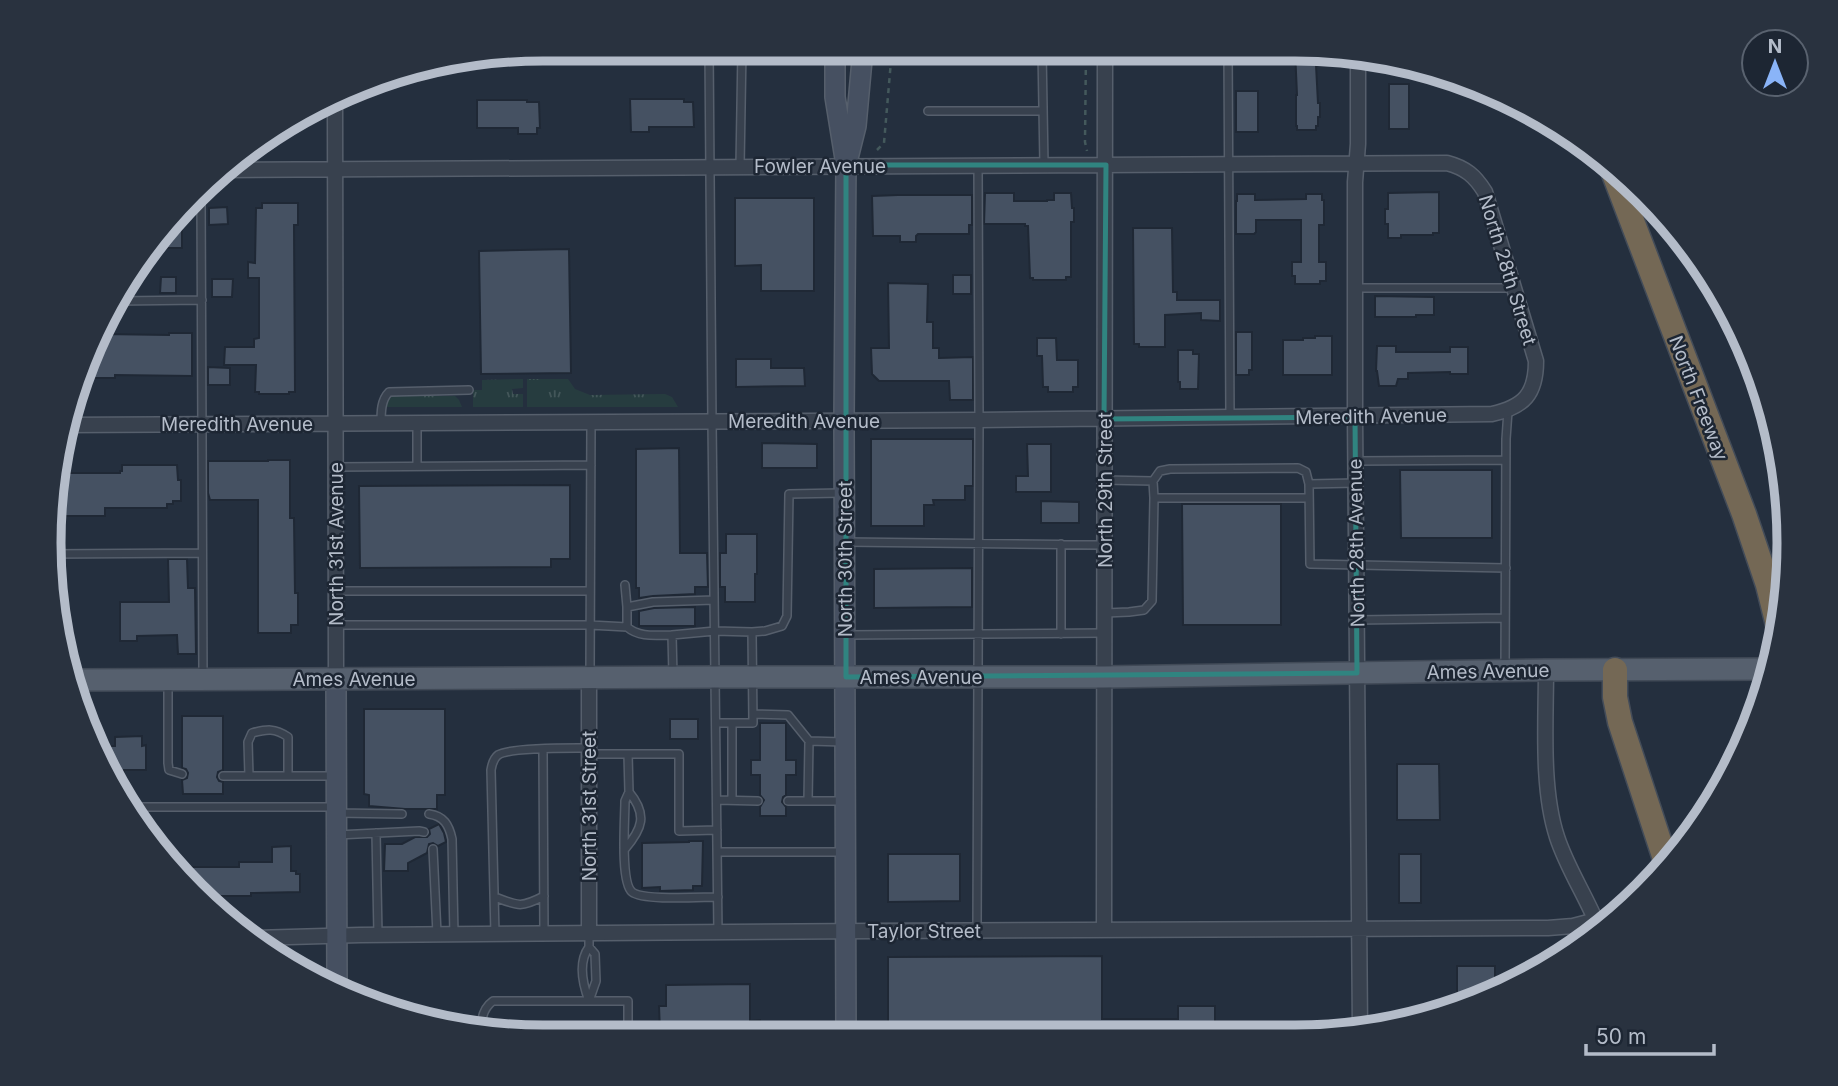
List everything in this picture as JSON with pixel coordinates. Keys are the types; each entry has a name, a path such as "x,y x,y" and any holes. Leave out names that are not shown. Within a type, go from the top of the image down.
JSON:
{"highway":[{"name":"North Freeway","path":"1619,186 1744,514 1773,605"},
{"path":"1615,670 1615,697 1620,722 1663,853"}],"main road":[{"name":"North 30th Street","path":"835,61 835,97 846,165 846,1025"},
{"name":"North 30th Street","path":"846,165 856,126 862,61"},
{"name":"Ames Avenue","path":"82,680 1104,677 1504,670 1760,669"},
{"name":"North 31st Avenue","path":"336,679 337,978"}],"street":[{"name":"North 29th Street","path":"1104,930 1105,61"},
{"name":"North 28th Avenue","path":"1357,65 1355,461 1360,1021"},
{"name":"North 31st Avenue","path":"335,109 336,679"},
{"name":"Fowler Avenue","path":"239,170 1415,163"},
{"name":"North 28th Street","path":"1415,163 1447,163 1458,166 1476,178 1485,192 1536,361 1533,387 1522,401 1508,411"},
{"name":"Meredith Avenue","path":"76,425 1230,419 1492,414 1508,411"},
{"path":"1546,670 1547,779 1553,822 1565,857 1595,920"},
{"name":"North 31st Street","path":"589,941 590,677"},
{"name":"Taylor Street","path":"267,938 544,934 589,941 718,933 1548,928 1588,925"}],"lane":[{"path":"709,61 718,933"},
{"path":"740,166 743,61"},
{"path":"1042,61 1044,165"},
{"path":"1228,61 1230,419"},
{"path":"928,111 1043,111"},
{"path":"977,931 978,166"},
{"path":"201,203 204,680"},
{"path":"1356,288 1515,288"},
{"path":"127,300 202,300"},
{"path":"381,424 382,403 389,392 469,390"},
{"path":"1504,670 1508,411"},
{"path":"590,677 591,422"},
{"path":"417,423 417,466"},
{"path":"1355,461 1506,460"},
{"path":"336,467 591,465"},
{"path":"1105,613 1144,610 1152,601 1153,481 1160,471 1170,469 1298,468 1306,472 1309,484 1310,564 1506,568"},
{"path":"1104,480 1153,481"},
{"path":"1309,484 1356,483"},
{"path":"336,625 590,625 626,627 638,635 765,631 782,626 787,616 789,494 845,493"},
{"path":"1154,498 1308,498"},
{"path":"845,542 1104,545"},
{"path":"1061,544 1061,634"},
{"path":"61,554 202,552"},
{"path":"625,585 626,627"},
{"path":"336,591 590,591"},
{"path":"626,607 680,606 714,600"},
{"path":"1357,620 1505,618"},
{"path":"654,626 655,635"},
{"path":"680,626 682,635"},
{"path":"716,723 753,723 752,632"},
{"path":"846,635 1104,633"},
{"path":"672,635 673,677"},
{"path":"168,680 168,763 169,769 182,774"},
{"path":"753,714 788,715 809,741 808,801"},
{"path":"732,723 732,800"},
{"path":"249,776 248,742 252,733 264,730 279,731 288,737 288,776"},
{"path":"809,741 846,742"},
{"path":"543,750 544,934"},
{"path":"495,935 492,766 496,757 504,752 543,750 679,754 679,831 717,831"},
{"path":"628,754 629,792 625,801 626,883 634,894 650,897 718,897"},
{"path":"223,776 336,776"},
{"path":"625,849 638,834 641,817 629,792"},
{"path":"717,800 758,801"},
{"path":"788,801 846,801"},
{"path":"140,807 336,810 402,814"},
{"path":"390,813 390,832"},
{"path":"429,814 444,820 452,839 454,935"},
{"path":"336,835 424,832"},
{"path":"376,833 378,935"},
{"path":"433,849 437,935"},
{"path":"717,852 846,852"},
{"path":"495,897 521,906 544,896"},
{"path":"589,941 583,962 584,982 590,1001"},
{"path":"589,941 595,954 596,981 590,1001"},
{"path":"482,1021 483,1013 493,1002 628,1001 628,1025"}],"path":[{"path":"877,150 884,143 891,61"},
{"path":"1086,61 1085,142 1090,165"}],"highlighted area":[{"path":"846,165 1106,165 1104,419 1355,417 1357,673 846,677"}],"green space":[{"path":"523,379 523,388 512,389 513,394 523,394 523,407 473,407 473,390 482,390 482,380"},
{"path":"527,379 568,379 575,389 590,395 665,394 672,397 678,407 527,407"},
{"path":"392,396 455,396 462,407 387,407"}],"building":[{"path":"1295,61 1325,62 1325,65 1316,65 1320,117 1316,130 1297,130"},
{"path":"1389,84 1409,84 1409,129 1389,129"},
{"path":"1236,91 1258,91 1258,132 1236,132"},
{"path":"630,99 684,99 684,102 693,102 694,127 649,127 649,132 631,132"},
{"path":"477,100 539,102 540,128 537,128 537,134 518,134 518,128 477,128"},
{"path":"1439,192 1439,233 1388,238 1385,209 1388,209 1388,193"},
{"path":"985,193 1014,193 1014,201 1047,201 1054,200 1054,193 1071,193 1074,222 1071,222 1071,277 1066,277 1066,280 1030,278 1028,226 984,224"},
{"path":"1237,194 1255,194 1255,200 1306,199 1306,194 1322,194 1324,225 1319,225 1319,262 1326,262 1326,281 1320,281 1320,284 1295,284 1292,262 1301,262 1301,220 1256,220 1254,234 1236,234"},
{"path":"972,195 972,225 969,225 969,234 918,234 916,242 900,242 900,236 873,236 872,196"},
{"path":"735,198 814,198 814,291 761,291 761,265 735,266"},
{"path":"262,203 298,203 298,225 294,225 295,392 289,394 255,392 256,365 224,365 225,347 254,347 254,339 259,338 259,278 248,278 248,262 255,263 256,208 262,208"},
{"path":"227,207 228,224 209,225 209,208"},
{"path":"182,224 182,248 163,248"},
{"path":"1133,228 1172,228 1173,292 1177,292 1177,300 1220,300 1220,321 1201,320 1201,313 1165,315 1165,347 1139,347 1139,344 1134,344"},
{"path":"569,249 571,373 481,374 479,251"},
{"path":"953,275 971,275 971,294 953,294"},
{"path":"161,277 176,277 176,293 160,293"},
{"path":"212,279 233,279 232,297 212,297"},
{"path":"888,283 928,284 927,322 933,322 933,348 939,348 939,358 973,357 973,400 950,400 949,381 879,381 872,374 871,348 889,348"},
{"path":"1375,296 1434,297 1434,315 1375,317"},
{"path":"1236,332 1252,332 1252,370 1249,370 1249,375 1236,375"},
{"path":"192,333 192,376 115,375 115,378 92,378 109,334"},
{"path":"1315,336 1332,336 1332,375 1283,375 1283,340 1303,340"},
{"path":"1037,338 1056,338 1057,360 1078,360 1078,387 1073,387 1073,392 1048,392 1048,387 1043,387 1042,356 1037,356"},
{"path":"1377,346 1396,346 1396,352 1450,352 1450,347 1468,347 1468,374 1408,373 1408,379 1398,379 1396,386 1379,386 1376,371"},
{"path":"1178,350 1193,350 1193,354 1199,354 1198,389 1180,389"},
{"path":"736,359 771,359 771,368 804,368 805,386 736,387"},
{"path":"208,367 230,368 230,385 208,385"},
{"path":"871,439 973,439 973,486 965,486 965,500 933,500 934,505 924,505 924,526 871,526"},
{"path":"762,443 817,444 817,468 762,468"},
{"path":"1027,444 1051,444 1051,492 1016,492 1016,476 1028,476"},
{"path":"679,448 680,553 707,553 708,587 695,587 695,594 639,598 639,588 636,588 636,449"},
{"path":"290,460 290,518 294,518 295,593 298,593 298,625 291,625 291,633 258,633 258,500 210,500 208,493 208,461"},
{"path":"122,465 177,465 178,480 181,480 181,501 167,504 167,508 105,508 105,516 65,516 65,505 63,505 66,473 122,471"},
{"path":"1400,470 1492,470 1492,538 1401,538"},
{"path":"570,485 570,559 551,559 551,567 360,568 359,486"},
{"path":"1041,501 1079,502 1079,523 1041,523"},
{"path":"1182,504 1281,504 1281,625 1183,625"},
{"path":"726,534 757,534 755,602 725,602 725,587 720,587 720,553 726,553"},
{"path":"168,559 187,559 188,588 195,588 196,654 178,654 177,635 137,636 137,641 120,641 120,602 169,602"},
{"path":"972,568 972,607 874,608 874,569"},
{"path":"695,607 695,626 639,626 639,611"},
{"path":"364,709 445,709 445,795 437,795 437,809 369,806 369,795 364,794"},
{"path":"182,716 223,716 223,770 218,772 217,777 223,782 223,794 183,794 182,780 187,778 188,773 182,768"},
{"path":"670,719 698,719 698,739 670,739"},
{"path":"760,723 786,723 786,760 796,760 796,775 786,775 786,795 782,802 786,807 786,816 760,816 760,807 764,800 760,795 760,775 751,775 751,760 760,760"},
{"path":"142,736 142,746 146,745 146,770 124,770 124,780 110,754 110,746 115,746 115,737"},
{"path":"1397,764 1439,764 1440,820 1397,820"},
{"path":"439,824 446,842 438,846 429,844 427,853 408,863 408,871 384,871 385,844 402,844 415,837 427,837 430,834 429,829"},
{"path":"703,841 702,886 693,886 693,890 660,891 660,887 642,888 642,843"},
{"path":"291,846 291,871 300,874 300,892 215,896 186,867 239,867 239,862 272,862 272,847"},
{"path":"888,854 960,854 960,901 888,902"},
{"path":"1399,854 1421,854 1421,903 1399,903"},
{"path":"1102,956 1102,1019 1178,1019 1178,1006 1215,1006 1215,1025 888,1025 888,957"},
{"path":"1457,966 1495,966 1495,981 1457,996"},
{"path":"750,984 750,1021 760,1020 760,1025 660,1025 659,1006 666,1006 666,985"}]}
